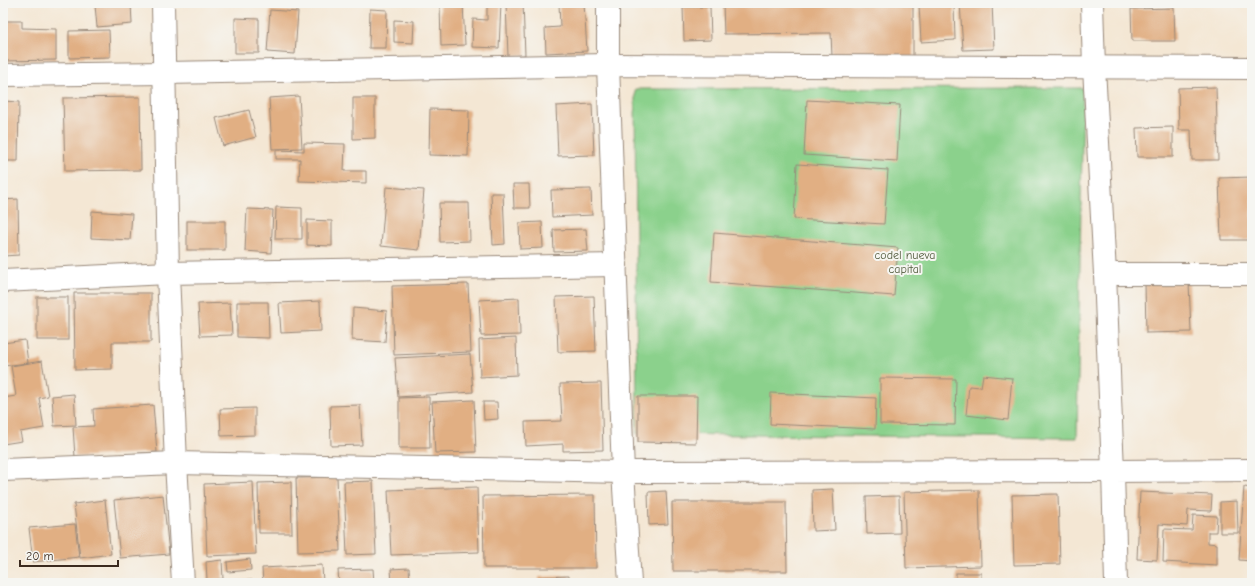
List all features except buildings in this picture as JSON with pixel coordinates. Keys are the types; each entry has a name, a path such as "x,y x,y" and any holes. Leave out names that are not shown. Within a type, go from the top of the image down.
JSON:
{"street":[{"path":"163,3 168,273 183,583"},
{"path":"608,3 608,65 623,472 630,583"},
{"path":"1092,3 1105,274 1116,583"},
{"path":"3,75 608,65 1252,68"},
{"path":"3,281 168,273 616,265"},
{"path":"1105,274 1252,274"},
{"path":"3,470 176,463 623,472 1252,470"}],"green space":[{"name":"codel nueva capital","path":"1083,88 1077,438 637,434 635,89"}]}
